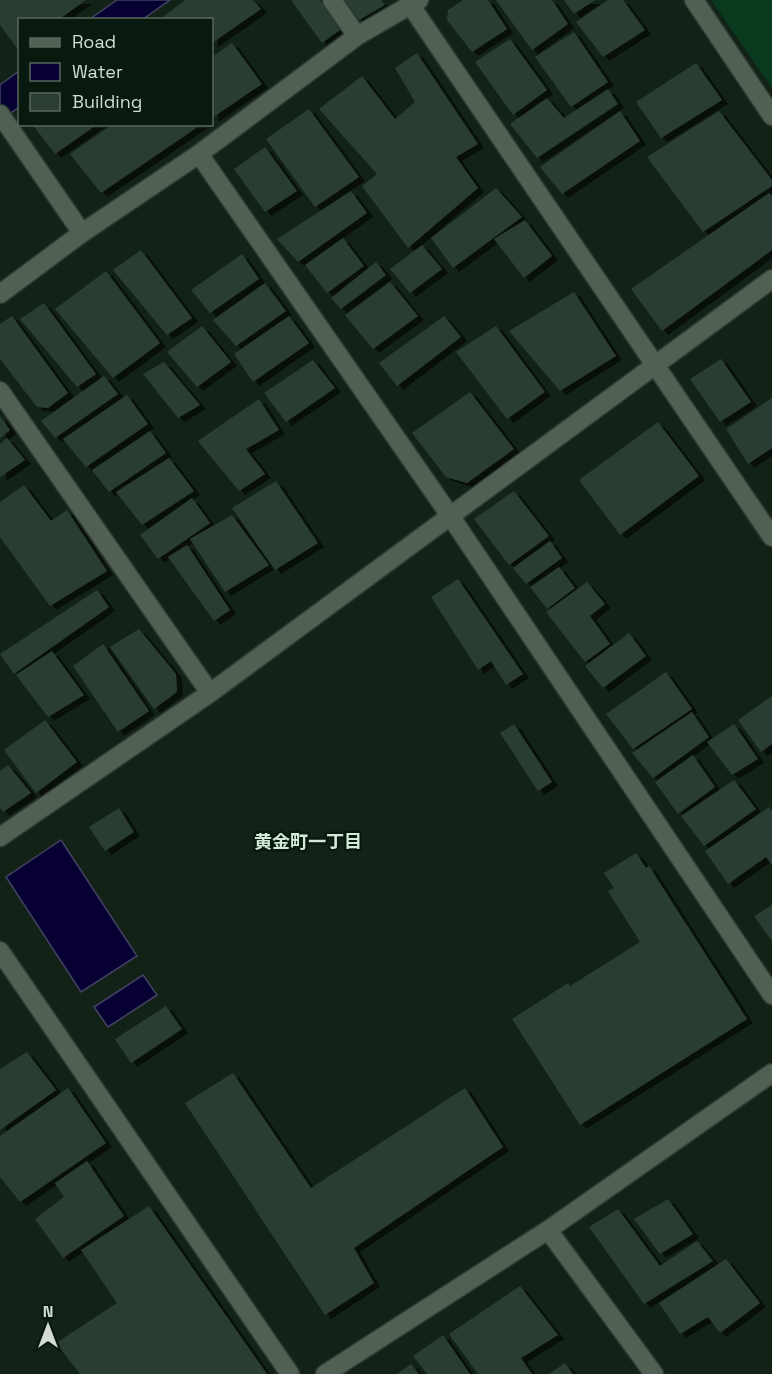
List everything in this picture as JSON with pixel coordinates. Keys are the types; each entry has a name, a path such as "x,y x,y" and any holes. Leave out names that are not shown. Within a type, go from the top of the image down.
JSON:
{"street":[{"path":"332,0 357,36"},
{"path":"694,0 772,116"},
{"path":"0,294 82,233 199,154 357,36 415,3 772,537"},
{"path":"4,120 82,233"},
{"path":"199,154 451,517 772,995"},
{"path":"0,837 210,693 772,279"},
{"path":"0,391 210,693"},
{"path":"0,951 290,1374"},
{"path":"325,1374 548,1230 772,1073"},
{"path":"548,1230 654,1374"}],"green space":[{"path":"711,0 772,0 772,88"}],"water":[{"path":"117,0 170,0 144,18 91,18"},
{"path":"18,72 18,108 0,121 0,85"},
{"path":"61,840 137,956 81,992 6,877"},
{"path":"143,975 157,995 108,1027 94,1007"}],"building":[{"path":"0,0 86,0 61,18 18,18 17,48 0,25"},
{"path":"185,0 253,0 261,9 213,42 213,18 162,18"},
{"path":"291,0 320,0 340,30 322,43"},
{"path":"343,0 381,0 385,5 359,20"},
{"path":"463,0 488,0 507,29 472,52 447,20 448,10"},
{"path":"496,0 552,0 568,24 532,50"},
{"path":"564,0 595,0 574,14"},
{"path":"608,0 623,0 645,30 603,57 576,22"},
{"path":"574,32 608,82 571,107 535,57"},
{"path":"510,39 547,90 513,115 475,62"},
{"path":"232,43 262,84 213,117 213,56"},
{"path":"417,53 478,144 456,157 478,188 408,248 362,186 377,174 319,109 362,76 395,119 415,102 395,68"},
{"path":"696,63 722,100 661,138 636,102"},
{"path":"608,89 618,104 537,158 510,124 547,98 564,118"},
{"path":"309,109 359,177 315,207 266,139"},
{"path":"620,111 640,141 562,194 540,167"},
{"path":"719,111 772,180 772,186 703,232 647,157"},
{"path":"34,126 95,126 55,154"},
{"path":"110,126 199,126 101,193 70,154"},
{"path":"265,147 297,191 265,212 234,169"},
{"path":"496,188 522,217 453,268 431,238"},
{"path":"351,191 367,213 298,262 277,239"},
{"path":"769,193 772,196 772,250 662,331 631,289"},
{"path":"525,220 552,256 524,278 494,239"},
{"path":"343,238 364,266 327,293 305,265"},
{"path":"422,245 442,269 410,293 390,269"},
{"path":"141,250 192,318 167,335 113,270"},
{"path":"242,254 259,279 210,313 191,290"},
{"path":"376,262 386,275 341,309 331,298"},
{"path":"106,271 160,343 113,378 55,309"},
{"path":"390,282 418,316 373,349 345,315"},
{"path":"265,283 286,311 236,346 213,320"},
{"path":"574,292 616,356 560,391 509,331"},
{"path":"44,303 96,374 77,387 20,319"},
{"path":"12,316 68,393 48,408 37,407 0,359 0,324"},
{"path":"289,316 309,343 253,382 234,354"},
{"path":"444,316 461,337 397,386 379,363"},
{"path":"202,326 231,362 197,387 167,352"},
{"path":"496,326 545,392 507,419 456,352"},
{"path":"721,359 751,402 720,422 690,379"},
{"path":"313,360 335,388 286,422 264,393"},
{"path":"164,362 200,405 178,418 143,374"},
{"path":"104,376 118,394 55,438 41,421"},
{"path":"470,392 514,449 467,483 446,477 412,433"},
{"path":"127,395 148,424 86,467 63,439"},
{"path":"772,398 772,448 748,464 726,429"},
{"path":"259,399 279,430 246,449 265,474 239,491 198,441"},
{"path":"0,416 10,430 0,438"},
{"path":"658,422 699,476 620,535 579,480"},
{"path":"150,431 166,453 109,492 92,470"},
{"path":"7,438 25,460 0,477 0,444"},
{"path":"169,458 194,491 142,525 116,492"},
{"path":"276,481 318,543 275,570 232,508"},
{"path":"24,485 51,521 67,510 107,571 50,606 0,537 0,502"},
{"path":"514,491 549,536 509,565 474,519"},
{"path":"192,498 210,523 158,559 140,535"},
{"path":"232,515 269,565 225,592 190,539"},
{"path":"550,541 562,558 526,584 513,568"},
{"path":"187,545 230,610 214,621 168,557"},
{"path":"559,567 575,588 547,609 530,587"},
{"path":"458,579 523,674 506,685 491,661 478,670 431,597"},
{"path":"587,582 605,604 590,616 610,644 585,662 546,612"},
{"path":"97,590 109,607 14,674 0,654"},
{"path":"139,629 176,674 177,692 154,709 110,647"},
{"path":"629,633 646,656 603,688 585,666"},
{"path":"103,644 149,711 118,732 73,666"},
{"path":"52,651 84,695 48,717 16,675"},
{"path":"666,672 692,709 633,749 606,714"},
{"path":"772,696 772,744 761,752 738,720"},
{"path":"692,712 709,737 653,778 632,753"},
{"path":"45,720 77,762 36,793 4,750"},
{"path":"514,724 552,782 538,791 500,733"},
{"path":"734,724 758,759 732,775 707,742"},
{"path":"693,755 715,787 678,814 655,782"},
{"path":"8,765 31,793 3,812 0,808 0,771"},
{"path":"734,780 756,809 704,846 681,816"},
{"path":"769,807 772,811 772,865 766,857 728,884 705,851"},
{"path":"119,808 134,832 105,851 89,827"},
{"path":"636,853 646,868 649,866 747,1019 580,1125 512,1019 568,983 570,986 640,942 608,891 614,888 604,873"},
{"path":"772,905 772,941 754,916"},
{"path":"166,1006 182,1029 131,1063 115,1039"},
{"path":"27,1052 56,1090 0,1130 0,1069"},
{"path":"233,1073 311,1188 465,1088 503,1147 354,1248 374,1283 325,1315 185,1103"},
{"path":"68,1088 106,1143 20,1202 0,1177 0,1136"},
{"path":"87,1161 124,1216 63,1258 35,1219 64,1197 55,1183"},
{"path":"668,1199 693,1234 660,1254 634,1219"},
{"path":"149,1206 267,1374 80,1374 56,1343 117,1303 81,1250"},
{"path":"618,1209 660,1266 697,1241 713,1261 644,1304 589,1227"},
{"path":"726,1259 760,1303 720,1333 708,1317 680,1334 659,1303"},
{"path":"520,1286 558,1335 521,1358 532,1374 478,1374 449,1334"},
{"path":"443,1335 470,1374 427,1374 413,1356"},
{"path":"565,1363 573,1374 549,1374"},
{"path":"411,1364 419,1374 397,1374"}],"district":[{"name":"黄金町一丁目","path":"308,842"}]}
